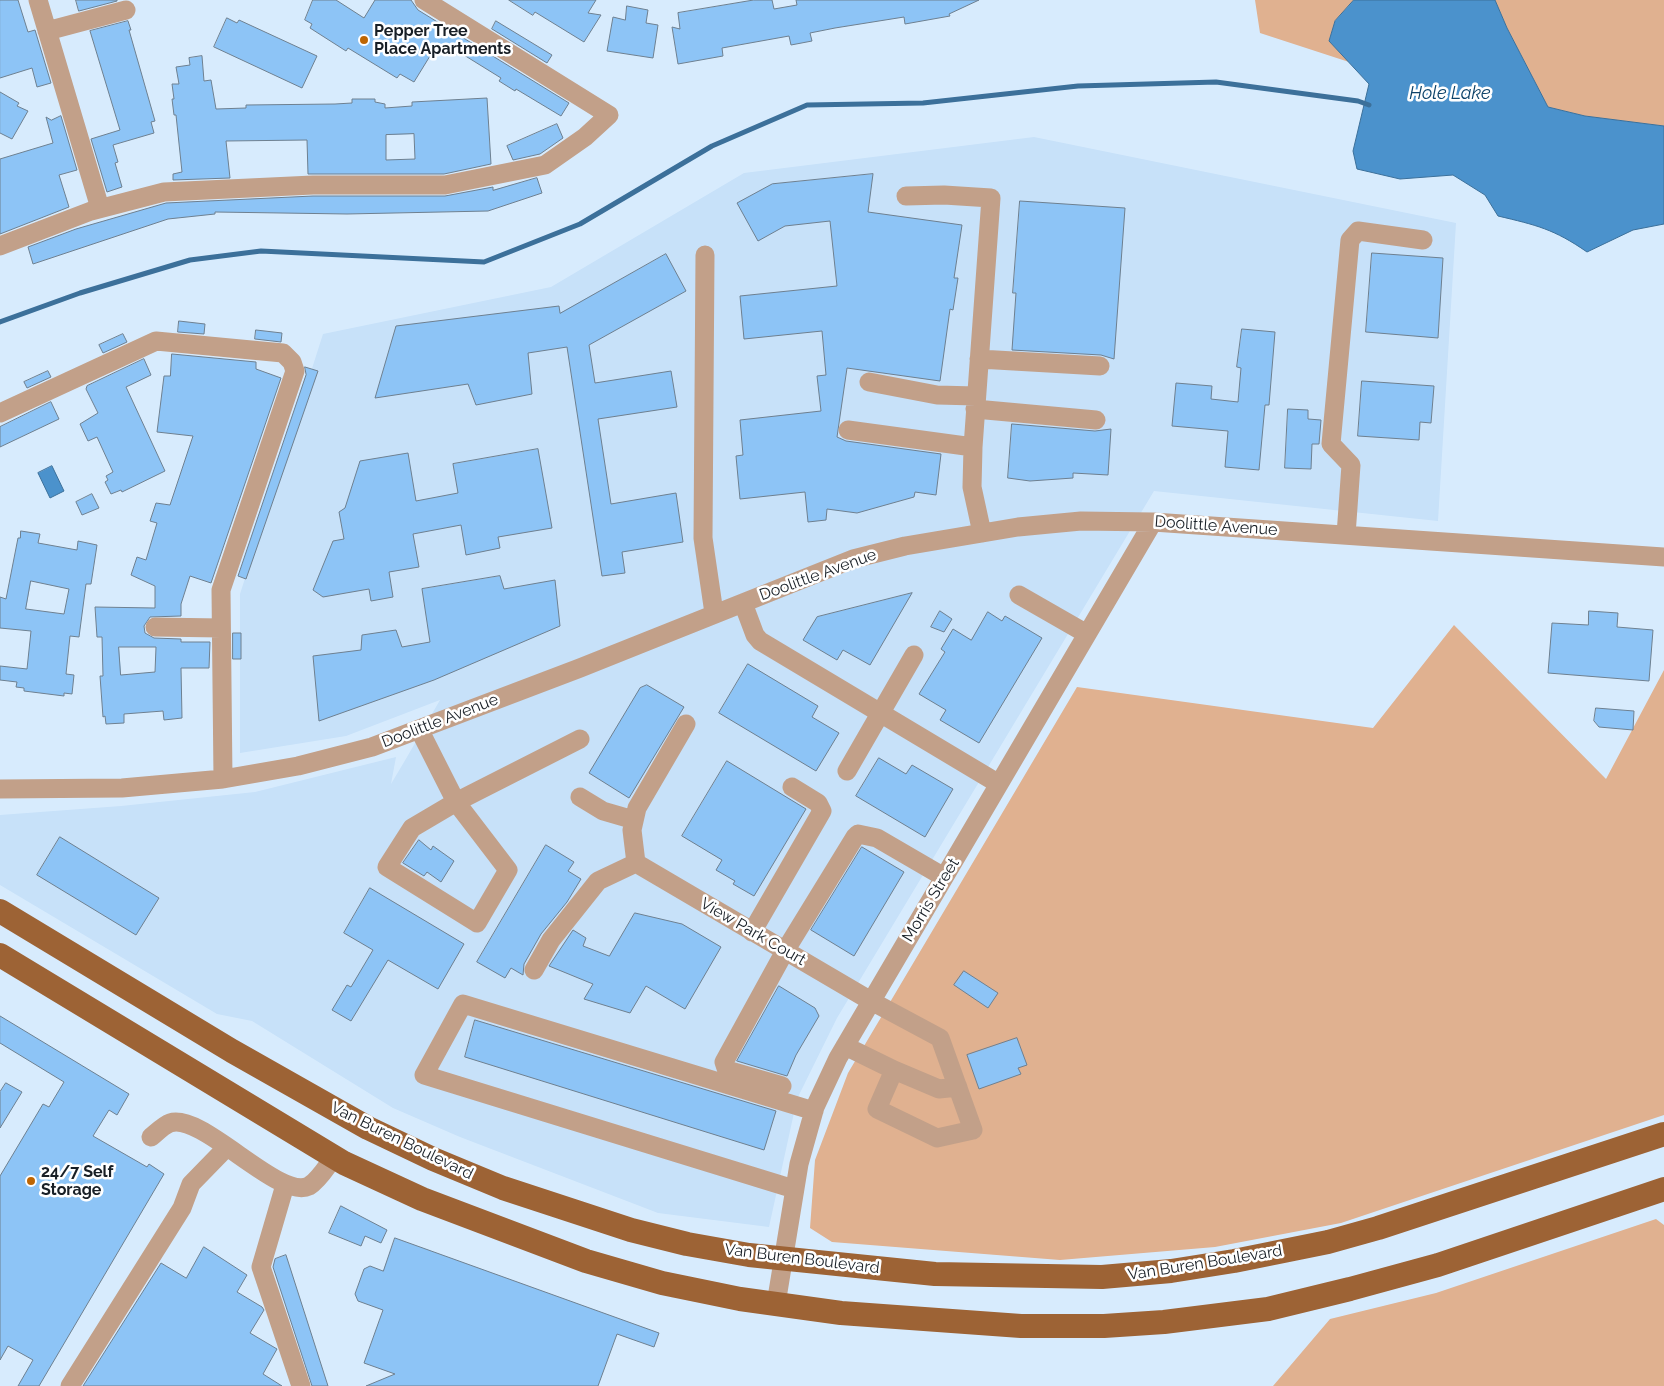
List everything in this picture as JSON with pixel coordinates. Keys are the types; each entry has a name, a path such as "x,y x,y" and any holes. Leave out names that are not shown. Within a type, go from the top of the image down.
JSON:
{"main road":[{"name":"Van Buren Boulevard","path":"0,911 241,1055 368,1128 432,1159 503,1188 631,1230 687,1244 782,1259 935,1274 1102,1277 1171,1271 1234,1261 1336,1240 1664,1134"},
{"path":"0,955 334,1156 462,1216 586,1261 662,1283 776,1304 841,1313 1020,1326 1104,1326 1164,1322 1268,1309 1438,1265 1664,1189"}],"street":[{"path":"38,0 100,208"},
{"path":"0,246 100,208 164,192 312,185 444,185 545,165 585,137 609,115 424,0"},
{"path":"47,31 126,10"},
{"path":"906,196 944,195 991,198 972,447 972,487 982,533"},
{"path":"1346,535 1351,465 1331,444 1350,240 1358,230 1423,240"},
{"path":"706,255 703,538 714,613"},
{"path":"0,413 156,341 168,340 283,353 292,362 295,371 221,590 223,780"},
{"path":"979,360 1100,366"},
{"path":"869,382 976,403 1096,420"},
{"path":"848,430 972,447"},
{"name":"Doolittle Avenue","path":"0,789 122,788 223,780 298,766 372,746 420,729 580,668 853,559 904,546 982,533 1081,521 1153,522 1664,557"},
{"name":"Morris Street","path":"776,1304 798,1164 814,1111 845,1046 1153,522"},
{"path":"1019,595 1087,634"},
{"path":"743,603 755,635 760,642 999,784"},
{"path":"155,627 221,628"},
{"path":"846,771 914,654"},
{"path":"534,970 560,927 598,881 636,863 632,844 634,820 648,789 686,724"},
{"path":"420,729 456,802 508,870 477,923 387,867 412,828 456,802 580,739"},
{"path":"752,932 822,811 818,803 792,787"},
{"path":"580,797 603,811 634,820"},
{"path":"782,1086 730,1071 726,1068 724,1062 785,951 858,834 877,838 944,877"},
{"name":"View Park Court","path":"636,863 871,1001 940,1038 973,1130 937,1138 877,1109 894,1070"},
{"path":"794,1189 424,1074 463,1004 814,1111"},
{"path":"845,1046 939,1089 958,1087"},
{"path":"151,1137 170,1123 182,1123 227,1147 285,1185 298,1189 310,1186 334,1156"},
{"path":"70,1386 182,1208 191,1184 227,1147"},
{"path":"285,1185 261,1267 301,1386"}],"shaded area":[{"path":"1255,0 1354,0 1335,21 1329,41 1349,62 1260,33"},
{"path":"1495,0 1664,0 1664,126 1585,116 1548,107 1507,28"},
{"path":"1034,137 1456,223 1438,521 1154,491 837,1018 797,1099 769,1227 658,1213 460,1137 393,1108 252,1021 217,1014 0,885 0,815 121,806 255,792 396,757 391,784 407,757 440,700 346,736 240,753 240,594 323,334 551,287 744,173"},
{"path":"1454,625 1606,779 1664,670 1664,1115 1341,1223 1215,1247 1060,1260 832,1242 810,1228 815,1160 848,1073 1077,687 1373,728"},
{"path":"1656,1219 1664,1225 1664,1386 1273,1386 1330,1319 1436,1293"}],"water":[{"name":"Hole Lake","path":"1354,0 1495,0 1507,28 1548,107 1585,116 1664,126 1664,224 1633,230 1587,252 1554,233 1523,222 1498,216 1485,195 1453,175 1400,179 1357,169 1353,151 1369,84 1329,41 1335,21"},
{"path":"52,466 64,491 50,498 38,473"}],"building":[{"path":"0,0 18,0 28,32 35,30 51,83 37,87 32,68 0,78"},
{"path":"76,0 117,0 117,1 79,11"},
{"path":"313,0 336,0 364,18 375,0 411,0 418,10 569,103 561,116 499,81 501,78 459,52 458,55 438,43 414,82 400,74 397,78 348,48 346,51 310,28 312,24 305,20"},
{"path":"509,0 596,0 588,13 601,15 584,42 535,12 533,15"},
{"path":"754,0 772,0 774,9 797,5 796,0 979,0 949,14 950,16 905,24 904,17 835,28 810,33 812,41 791,45 789,36 722,48 723,56 678,64 672,27 680,29 678,13"},
{"path":"627,6 648,10 646,23 658,25 653,58 607,51 613,17 625,20"},
{"path":"227,18 237,23 239,20 317,56 302,88 214,47"},
{"path":"128,21 155,121 151,122 154,133 113,145 118,162 115,163 122,187 107,192 91,139 120,130 90,31"},
{"name":"Pepper Tree Place Apartments","path":"496,21 552,55 547,63 492,29"},
{"path":"202,56 204,81 211,80 216,109 246,108 246,105 352,103 352,99 375,99 375,102 385,104 385,108 412,106 412,102 487,98 491,164 444,174 308,174 307,140 226,141 230,178 173,180 173,174 182,172 176,115 174,115 172,99 174,99 172,84 179,84 176,67 190,65 189,58","holes":["414,134 415,159 386,160 386,135"]},
{"path":"0,92 19,103 17,106 28,111 12,139 0,133"},
{"path":"61,116 77,170 59,175 69,207 0,234 0,159 53,143 46,117 51,120"},
{"path":"557,124 563,138 540,154 513,160 507,146"},
{"path":"873,174 868,212 962,225 954,278 958,278 953,310 950,309 940,381 847,368 837,437 846,441 941,454 936,495 915,492 914,497 857,513 827,509 826,520 808,522 805,492 740,499 736,456 743,455 740,420 821,411 817,376 826,375 822,331 744,339 740,296 837,286 830,221 785,226 758,241 737,203 772,184"},
{"path":"537,178 542,193 488,211 347,214 215,212 215,214 168,219 33,264 28,247 76,229 166,203 313,196 445,196 493,187 493,190"},
{"path":"1020,201 1125,208 1114,359 1101,355 1012,350 1016,293 1013,293"},
{"path":"1372,253 1443,258 1438,338 1366,332"},
{"path":"666,254 686,291 589,345 595,383 671,371 677,407 598,419 611,504 676,493 683,542 622,552 625,573 602,576 567,347 528,353 532,394 476,405 468,384 375,398 396,326 559,306 560,313"},
{"path":"179,321 205,324 204,334 178,332"},
{"path":"1242,329 1275,332 1269,405 1265,405 1259,470 1225,467 1228,431 1172,426 1176,383 1212,386 1211,399 1238,402 1241,368 1237,367"},
{"path":"256,330 282,333 281,342 255,339"},
{"path":"123,334 127,342 103,353 99,345"},
{"path":"172,354 256,362 256,369 281,378 211,583 190,576 181,604 181,616 150,617 144,626 145,633 154,638 181,639 181,642 210,642 209,668 181,668 182,718 164,720 163,711 124,714 124,723 106,724 105,716 103,717 100,676 103,676 102,637 97,637 95,607 155,608 155,586 131,575 137,557 146,560 157,523 150,521 156,503 170,505 193,436 157,432 164,376 170,376","holes":["119,647 156,647 155,672 121,675"]},
{"path":"144,359 151,375 126,387 165,471 122,492 121,490 111,494 105,482 108,480 106,476 113,472 97,437 88,441 80,424 98,413 86,389 87,386"},
{"path":"305,367 318,371 246,579 238,576 306,375"},
{"path":"48,371 51,377 27,388 24,382"},
{"path":"1362,381 1434,386 1431,423 1420,422 1419,440 1358,436"},
{"path":"51,402 59,419 0,447 0,427"},
{"path":"1288,409 1308,410 1308,419 1321,420 1319,444 1312,444 1311,469 1285,468"},
{"path":"1012,424 1095,431 1111,429 1108,475 1073,473 1073,478 1030,481 1008,478"},
{"path":"538,449 552,528 498,537 500,548 466,555 461,525 413,534 419,567 389,572 393,597 371,601 369,589 323,597 313,590 333,541 344,539 339,512 345,508 360,461 408,453 416,501 458,493 453,464"},
{"path":"92,494 99,508 82,515 76,502"},
{"path":"21,531 40,534 38,543 77,550 78,541 97,545 91,584 86,584 79,637 70,636 66,674 74,675 72,694 64,693 64,696 24,691 24,688 16,687 17,682 0,680 0,666 27,669 31,631 0,628 0,597 6,599 18,538 20,538","holes":["31,581 69,589 64,614 26,609"]},
{"path":"500,576 504,589 555,580 560,626 434,680 319,721 313,656 361,650 362,635 396,630 402,647 430,642 422,589"},
{"path":"912,593 870,665 843,650 837,660 803,640 817,617"},
{"path":"940,611 952,619 944,632 931,627"},
{"path":"1589,611 1618,613 1617,627 1653,630 1649,681 1548,673 1552,623 1588,625"},
{"path":"988,612 1002,621 1005,616 1042,638 979,743 940,720 946,710 919,694 945,652 941,649 953,629 971,640"},
{"path":"233,633 241,633 241,659 233,659"},
{"path":"748,664 818,706 812,717 839,733 816,771 719,713"},
{"path":"647,685 684,707 629,798 589,773 640,688"},
{"path":"1596,708 1634,711 1633,730 1599,727 1594,721"},
{"path":"879,758 906,774 912,765 953,789 925,837 856,796"},
{"path":"727,761 806,809 754,896 733,884 735,881 716,870 722,860 682,836"},
{"path":"60,837 159,898 136,935 37,875"},
{"path":"419,840 431,850 433,846 454,861 441,882 427,872 424,876 403,863"},
{"path":"546,845 574,862 568,871 581,879 567,902 541,934 524,964 523,975 511,968 505,978 477,962"},
{"path":"862,847 904,872 854,956 811,930"},
{"path":"370,888 464,944 438,989 388,960 351,1021 332,1010 347,985 351,987 373,950 344,933"},
{"path":"635,913 682,924 721,947 685,1009 646,986 630,1013 584,999 593,984 549,966 573,930 586,938 583,946 609,956"},
{"path":"964,971 998,993 988,1008 954,985"},
{"path":"779,986 815,1008 819,1016 796,1055 787,1076 737,1061"},
{"path":"0,1016 129,1094 117,1115 109,1110 93,1136 147,1167 149,1164 164,1174 39,1386 18,1386 33,1360 8,1346 0,1360 0,1176 43,1104 49,1107 64,1082 0,1043"},
{"path":"475,1020 776,1111 764,1150 465,1057"},
{"path":"1017,1038 1027,1065 1018,1068 1021,1074 979,1089 967,1055"},
{"path":"6,1083 22,1092 0,1128 0,1092"},
{"path":"341,1206 387,1230 381,1243 365,1236 361,1246 329,1233"},
{"path":"395,1238 659,1333 654,1347 617,1334 598,1386 366,1386 395,1374 364,1363 383,1310 358,1301 355,1294 364,1269 370,1266 383,1271"},
{"path":"204,1247 247,1275 237,1292 264,1310 250,1333 277,1349 263,1374 282,1386 83,1386 161,1263 186,1278"},
{"path":"286,1255 328,1386 312,1386 273,1267 275,1259"}],"waterway":[{"path":"0,322 80,293 190,260 261,251 484,262 580,224 712,146 807,105 923,103 1078,86 1216,82 1358,101 1369,105"}],"place":[{"name":"Pepper Tree Place Apartments","path":"364,40"},
{"name":"24/7 Self Storage","path":"31,1181"}]}
